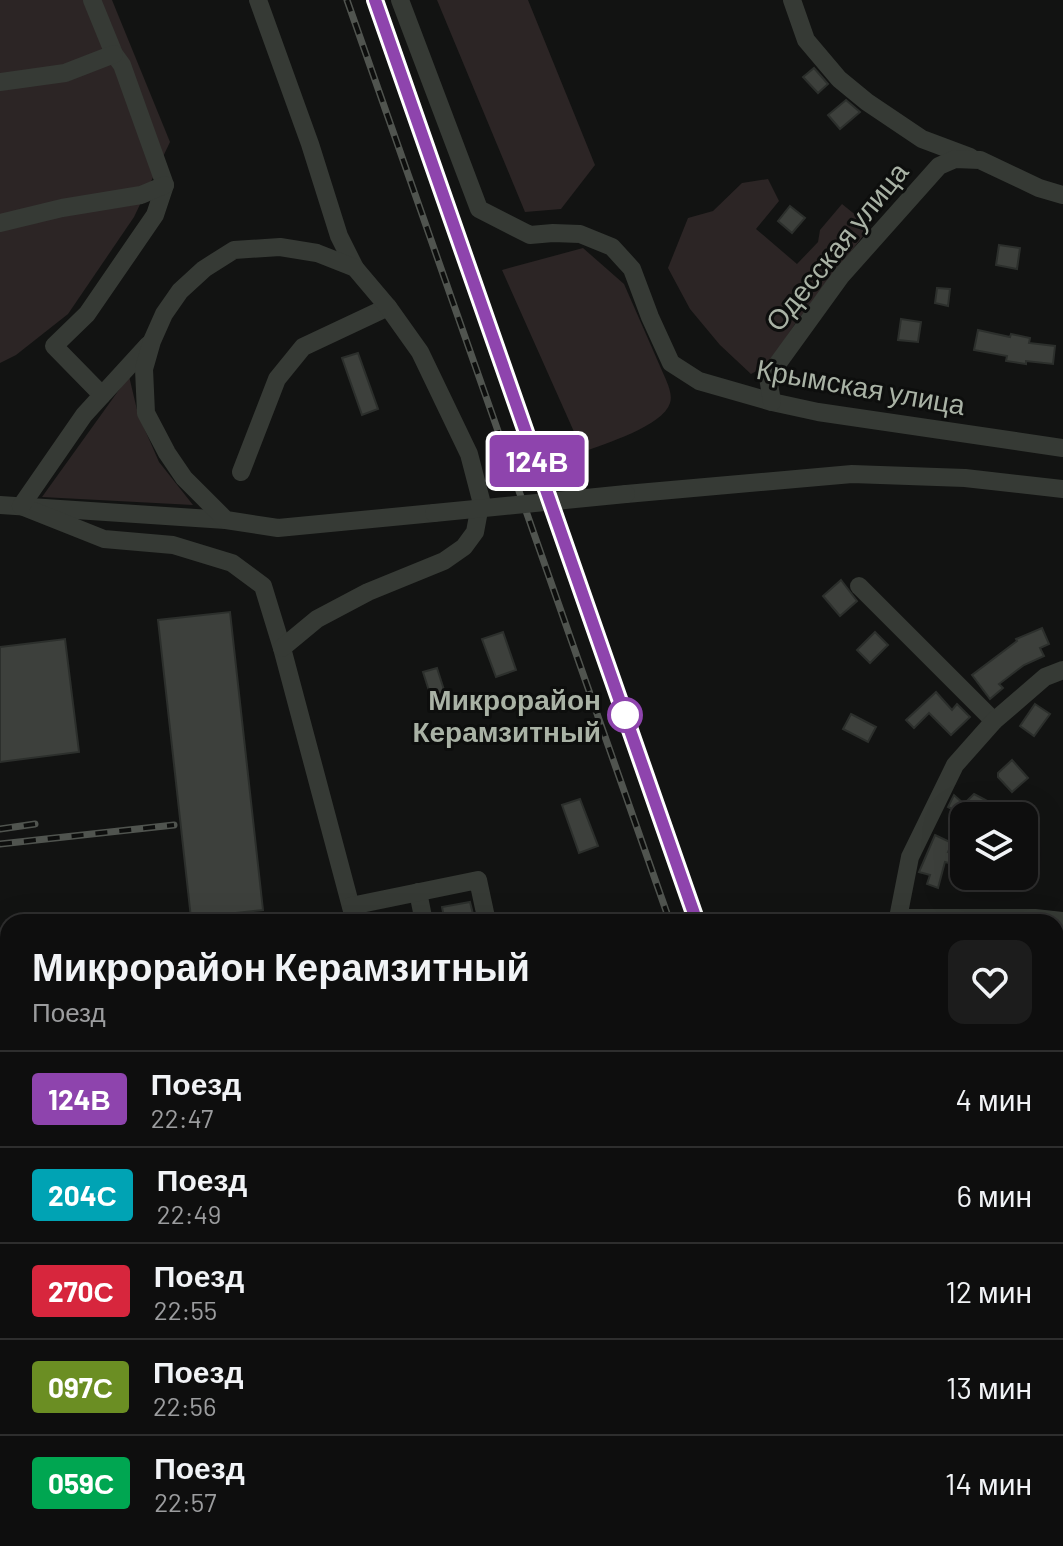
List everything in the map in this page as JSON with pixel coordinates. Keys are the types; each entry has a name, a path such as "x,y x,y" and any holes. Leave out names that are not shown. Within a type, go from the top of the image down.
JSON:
{"street":[{"path":"92,0 114,54 122,65 165,185 155,215 87,314 54,346 102,395"},
{"path":"258,0 310,144 339,236 355,268 420,352 469,454 481,500 475,532 464,547 444,561 368,592 317,619 282,648"},
{"name":"Крымская улица","path":"400,0 479,209 530,235 580,234 612,247 632,269 671,363 699,381 818,412 1063,448"},
{"name":"Одесская улица","path":"792,0 806,40 867,102 922,139 1063,195"},
{"path":"0,82 65,73 114,54"},
{"name":"Одесская улица","path":"772,402 768,377 841,276 939,166 955,159 980,160"},
{"path":"0,223 62,208 141,195 165,185"},
{"path":"226,520 184,478 146,413 144,369 164,314 180,291 204,269 234,250 280,247 317,253 355,268"},
{"path":"241,472 277,379 303,347 388,307"},
{"path":"21,506 84,415 152,341"},
{"path":"0,505 226,520 278,528 852,474 965,478 1063,489"},
{"path":"21,506 104,539 173,545 232,563 263,586 353,914 418,892 478,880 485,914"},
{"path":"859,586 994,721"},
{"path":"899,914 910,857 955,765 994,721 1045,677 1063,670"},
{"path":"418,892 422,914"}],"shaded area":[{"path":"0,0 112,0 170,142 134,217 68,314 16,355 0,363"},
{"path":"437,0 528,0 595,165 561,209 525,212"},
{"path":"768,179 779,201 756,229 797,264 818,242 820,230 842,204 863,221 863,236 795,324 768,365 751,374 720,345 690,309 668,268 688,218 713,211 742,183"},
{"path":"583,248 624,284 671,396 665,411 645,427 583,452 502,270"},
{"path":"129,376 138,414 159,462 193,505 42,497"}],"building":[{"path":"814,68 828,84 818,93 803,77"},
{"path":"846,100 860,112 840,129 828,115"},
{"path":"790,206 805,218 792,233 778,221"},
{"path":"999,245 1020,248 1017,269 996,265"},
{"path":"937,288 950,289 948,306 935,303"},
{"path":"901,319 921,322 918,342 898,340"},
{"path":"978,330 1010,337 1011,334 1030,338 1029,343 1055,346 1053,364 1006,361 1007,356 974,350"},
{"path":"358,353 378,409 362,415 342,358"},
{"path":"841,580 857,601 840,616 823,596"},
{"path":"230,612 263,910 191,914 158,620"},
{"path":"1042,628 1049,644 1040,648 1044,656 1024,665 999,684 1003,688 990,699 972,675 1016,639"},
{"path":"503,632 516,670 496,677 482,639"},
{"path":"875,632 888,645 870,663 857,650"},
{"path":"65,639 79,752 0,762 0,647"},
{"path":"437,668 445,693 431,697 423,672"},
{"path":"936,692 952,710 957,704 970,717 951,735 929,713 914,728 906,720"},
{"path":"1035,704 1050,714 1034,736 1020,726"},
{"path":"851,714 876,727 868,742 843,729"},
{"path":"1012,760 1028,778 1012,792 998,773"},
{"path":"974,794 989,802 966,802"},
{"path":"580,799 598,846 579,853 562,805"},
{"path":"935,835 950,842 950,863 945,862 938,888 927,884 930,875 919,872"},
{"path":"470,902 473,914 443,914 442,907"}],"railway":[{"path":"347,0 667,914"},
{"path":"375,0 694,914"},
{"path":"0,829 35,824"},
{"path":"0,844 174,825"}],"train":[{"name":"124В","path":"375,0 694,914"}],"place":[{"name":"Микрорайон Керамзитный","path":"625,715"}]}
